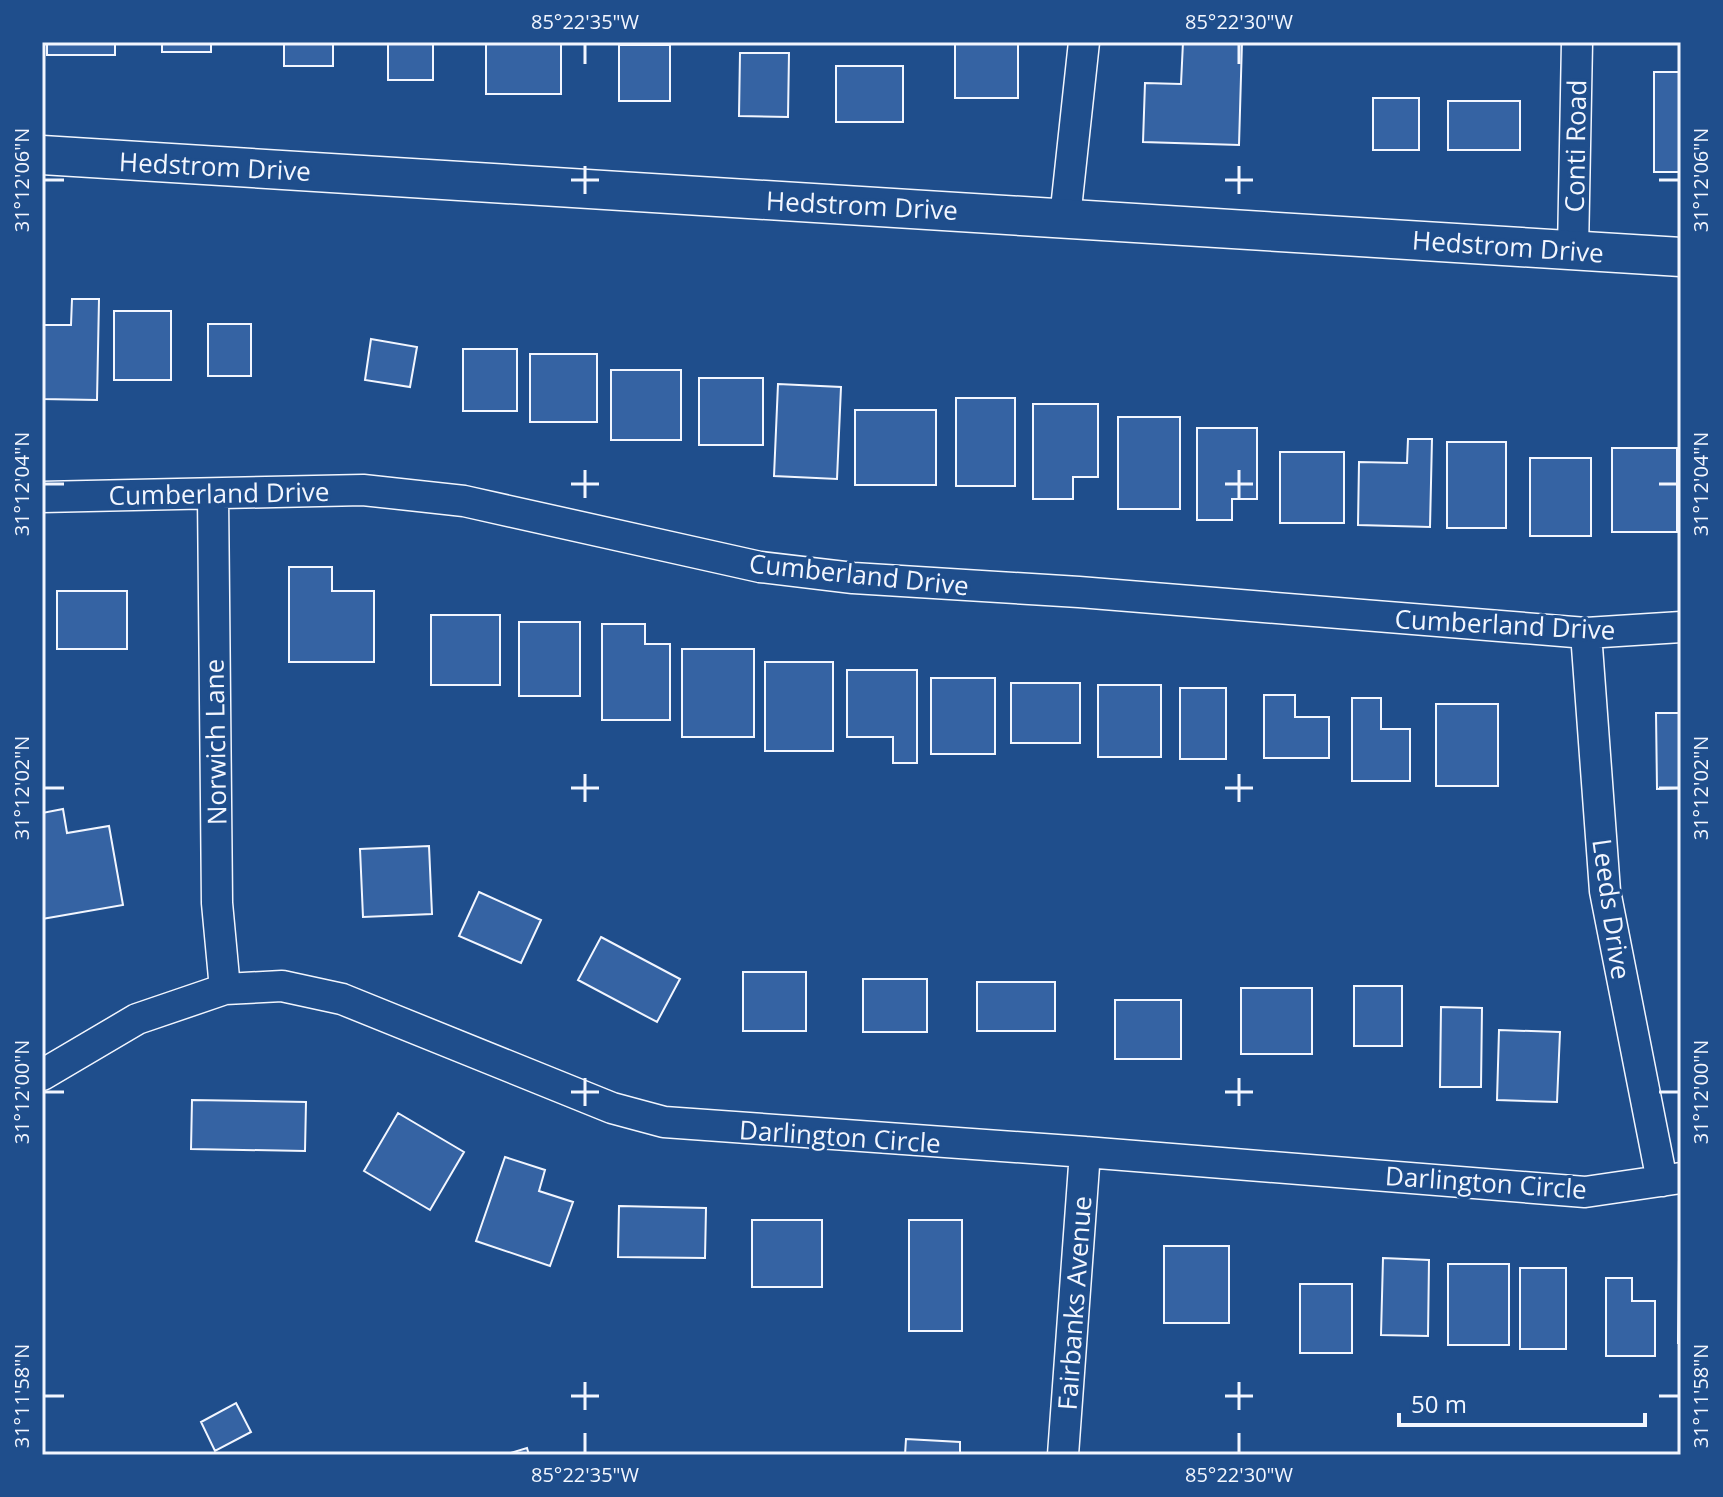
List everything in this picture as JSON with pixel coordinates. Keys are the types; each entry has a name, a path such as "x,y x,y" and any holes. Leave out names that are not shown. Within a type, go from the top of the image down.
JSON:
{"street":[{"path":"1065,218 1084,42"},
{"name":"Conti Road","path":"1573,250 1577,42"},
{"name":"Hedstrom Drive","path":"42,155 1681,257"},
{"name":"Cumberland Drive","path":"42,497 363,490 464,501 760,567 853,578 1079,592 1586,633 1681,627"},
{"name":"Norwich Lane","path":"213,495 217,903 225,989"},
{"name":"Leeds Drive","path":"1586,633 1605,891 1672,1179"},
{"name":"Darlington Circle","path":"42,1075 137,1019 225,989 282,986 342,999 612,1108 664,1122 1585,1192 1672,1179"},
{"name":"Fairbanks Avenue","path":"1063,1455 1085,1152"}],"building":[{"path":"47,42 115,42 115,55 47,55"},
{"path":"162,42 211,42 211,52 162,52"},
{"path":"284,42 333,42 333,66 284,66"},
{"path":"388,42 433,42 433,80 388,80"},
{"path":"955,42 1018,42 1018,98 955,98"},
{"path":"1183,42 1242,42 1239,145 1143,142 1145,83 1181,84"},
{"path":"486,43 561,43 561,94 486,94"},
{"path":"619,45 670,45 670,101 619,101"},
{"path":"740,53 789,53 788,117 739,116"},
{"path":"836,66 903,66 903,122 836,122"},
{"path":"1654,72 1681,72 1681,172 1654,172"},
{"path":"1373,98 1419,98 1419,150 1373,150"},
{"path":"1448,101 1520,101 1520,150 1448,150"},
{"path":"72,299 99,299 97,400 42,399 42,325 71,325"},
{"path":"114,311 171,311 171,380 114,380"},
{"path":"208,324 251,324 251,376 208,376"},
{"path":"371,339 417,347 410,387 365,380"},
{"path":"463,349 517,349 517,411 463,411"},
{"path":"530,354 597,354 597,422 530,422"},
{"path":"611,370 681,370 681,440 611,440"},
{"path":"699,378 763,378 763,445 699,445"},
{"path":"778,384 841,387 837,479 774,476"},
{"path":"956,398 1015,398 1015,486 956,486"},
{"path":"1033,404 1098,404 1098,477 1073,477 1073,499 1033,499"},
{"path":"855,410 936,410 936,485 855,485"},
{"path":"1118,417 1180,417 1180,509 1118,509"},
{"path":"1197,428 1257,428 1257,499 1232,499 1232,520 1197,520"},
{"path":"1408,439 1432,439 1430,527 1358,525 1359,462 1407,463"},
{"path":"1447,442 1506,442 1506,528 1447,528"},
{"path":"1612,448 1677,448 1677,532 1612,532"},
{"path":"1280,452 1344,452 1344,523 1280,523"},
{"path":"1530,458 1591,458 1591,536 1530,536"},
{"path":"289,567 332,567 332,591 374,591 374,662 289,662"},
{"path":"57,591 127,591 127,649 57,649"},
{"path":"431,615 500,615 500,685 431,685"},
{"path":"519,622 580,622 580,696 519,696"},
{"path":"602,624 645,624 645,644 670,644 670,720 602,720"},
{"path":"682,649 754,649 754,737 682,737"},
{"path":"765,662 833,662 833,751 765,751"},
{"path":"847,670 917,670 917,763 893,763 893,737 847,737"},
{"path":"931,678 995,678 995,754 931,754"},
{"path":"1011,683 1080,683 1080,743 1011,743"},
{"path":"1098,685 1161,685 1161,757 1098,757"},
{"path":"1180,688 1226,688 1226,759 1180,759"},
{"path":"1264,695 1295,695 1295,717 1329,717 1329,758 1264,758"},
{"path":"1352,698 1381,698 1381,729 1410,729 1410,781 1352,781"},
{"path":"1436,704 1498,704 1498,786 1436,786"},
{"path":"1656,713 1681,713 1681,788 1657,789"},
{"path":"63,809 67,833 109,826 123,905 42,919 42,813"},
{"path":"429,846 432,914 363,917 360,849"},
{"path":"479,892 541,920 521,963 459,936"},
{"path":"601,937 680,979 657,1022 578,980"},
{"path":"743,972 806,972 806,1031 743,1031"},
{"path":"863,979 927,979 927,1032 863,1032"},
{"path":"977,982 1055,982 1055,1031 977,1031"},
{"path":"1354,986 1402,986 1402,1046 1354,1046"},
{"path":"1241,988 1312,988 1312,1054 1241,1054"},
{"path":"1115,1000 1181,1000 1181,1059 1115,1059"},
{"path":"1441,1007 1482,1008 1481,1087 1440,1087"},
{"path":"1499,1030 1560,1032 1557,1102 1497,1100"},
{"path":"192,1100 306,1102 305,1151 191,1149"},
{"path":"398,1113 464,1152 430,1210 364,1171"},
{"path":"505,1157 545,1170 539,1191 573,1202 550,1266 476,1241"},
{"path":"619,1206 706,1208 705,1258 618,1257"},
{"path":"752,1220 822,1220 822,1287 752,1287"},
{"path":"909,1220 962,1220 962,1331 909,1331"},
{"path":"1164,1246 1229,1246 1229,1323 1164,1323"},
{"path":"1383,1258 1429,1260 1428,1336 1381,1335"},
{"path":"1681,1258 1681,1343 1678,1343"},
{"path":"1448,1264 1509,1264 1509,1345 1448,1345"},
{"path":"1520,1268 1566,1268 1566,1349 1520,1349"},
{"path":"1606,1278 1632,1278 1632,1301 1655,1301 1655,1356 1606,1356"},
{"path":"1300,1284 1352,1284 1352,1353 1300,1353"},
{"path":"236,1403 251,1432 215,1451 201,1422"},
{"path":"906,1439 960,1442 960,1455 905,1455"},
{"path":"527,1448 529,1455 504,1455"}]}
